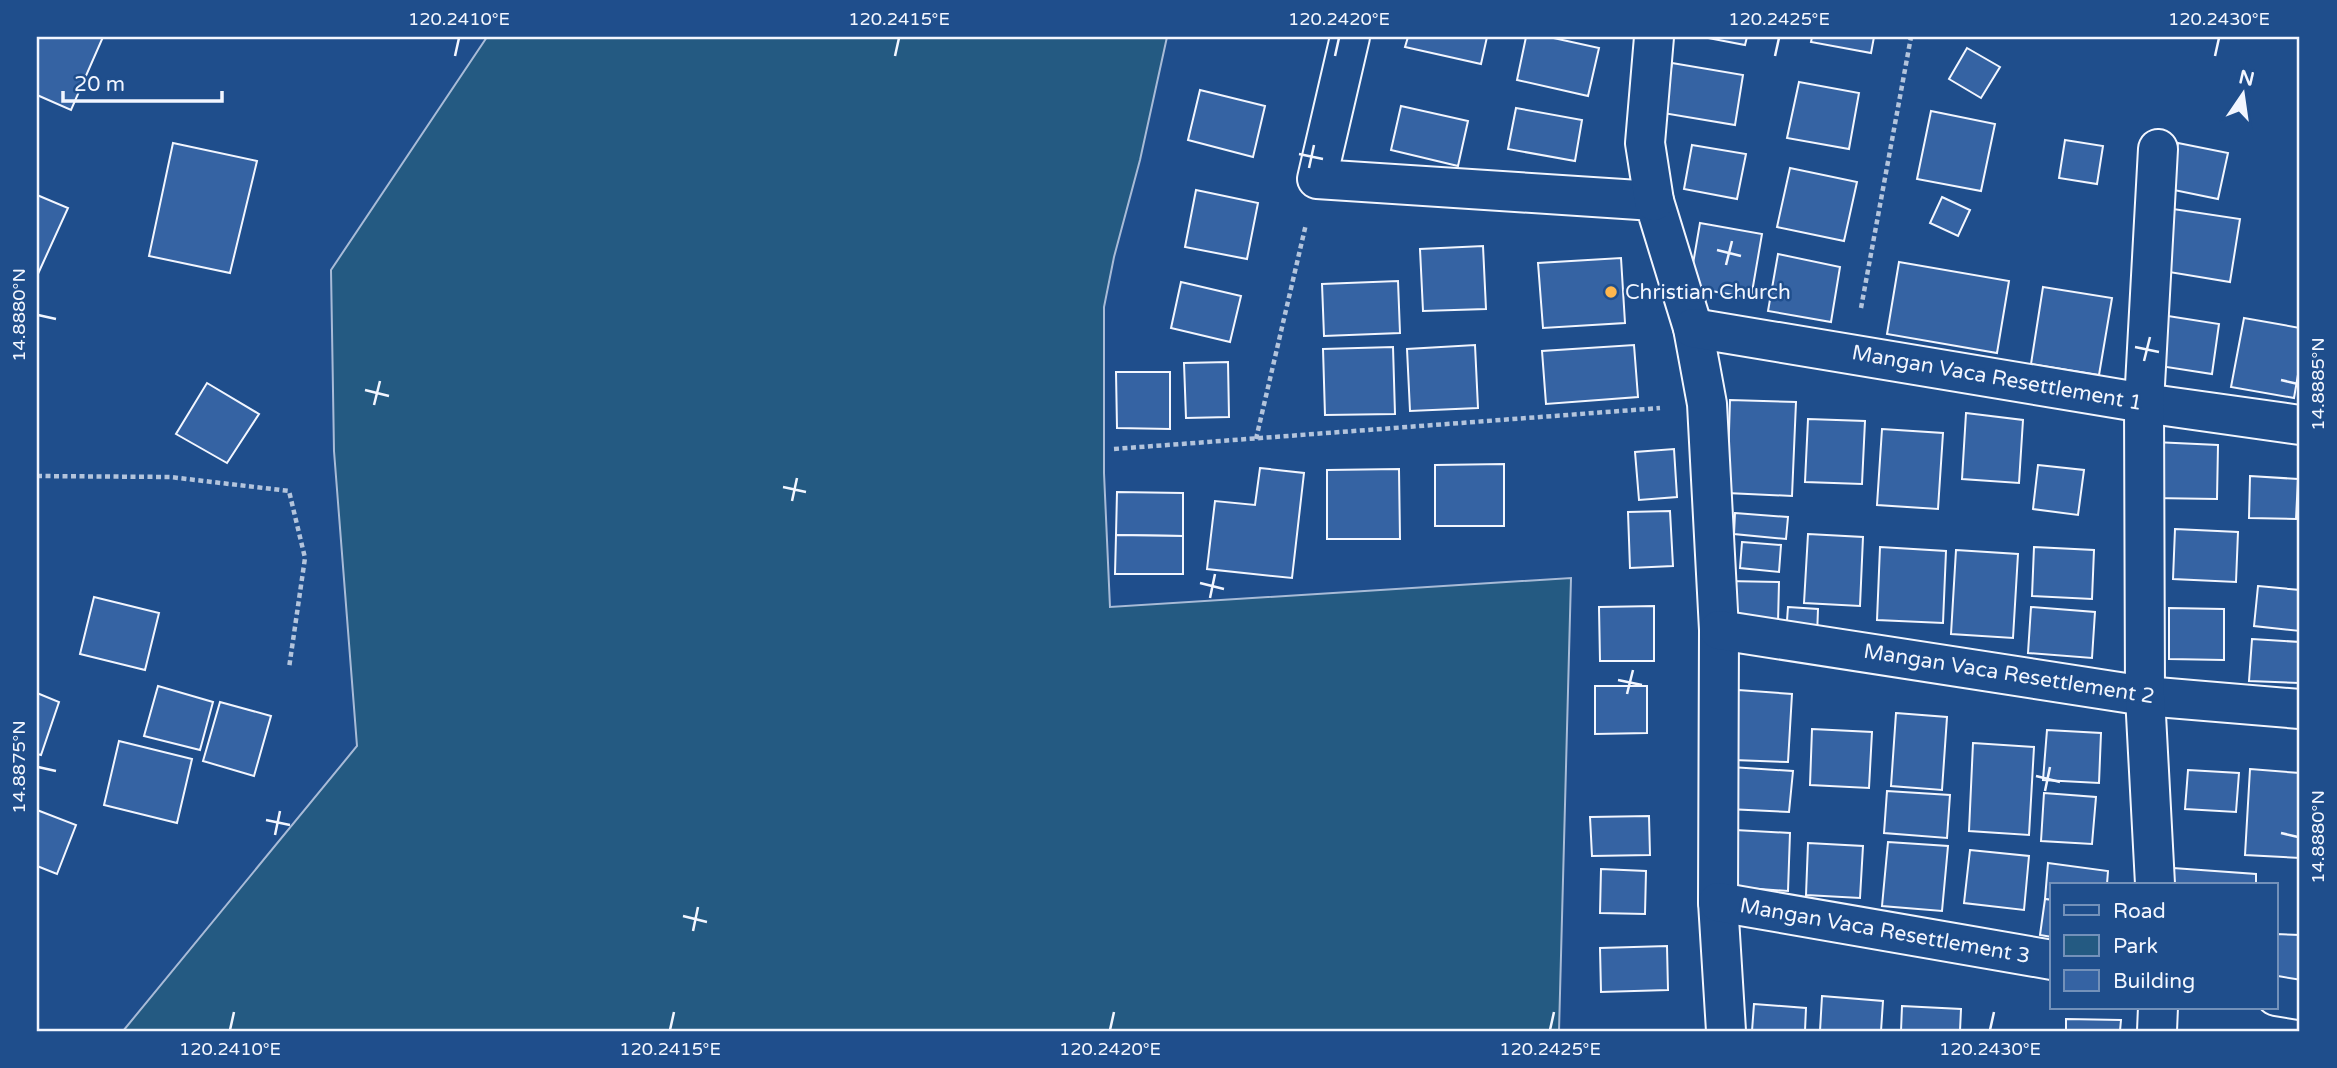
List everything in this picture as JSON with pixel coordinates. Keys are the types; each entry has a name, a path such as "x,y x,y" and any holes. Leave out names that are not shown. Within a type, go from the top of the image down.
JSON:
{"street":[{"path":"1350,37 1317,178 1654,201"},
{"path":"1654,37 1645,143 1654,201 1693,328 1707,404 1719,630 1717,902 1726,1031"},
{"path":"2155,883 2145,695 2144,403 2158,149"},
{"name":"Mangan Vaca Resettlement 1","path":"1693,328 2144,403 2300,425"},
{"name":"Mangan Vaca Resettlement 2","path":"1719,630 2145,695 2300,709"},
{"name":"Mangan Vaca Resettlement 3","path":"1717,902 2050,960"},
{"path":"2278,996 2300,1000"},
{"path":"2157,1031 2158,1009"}],"path":[{"path":"1852,354 1912,37"},
{"path":"1256,439 1317,178"},
{"path":"1114,449 1707,404"},
{"path":"37,476 170,477 289,491 305,558 289,668"}],"green space":[{"path":"487,37 1167,37 1104,307 1104,473 1110,607 1571,578 1559,1031 123,1031 357,746 334,451 331,270"}],"building":[{"path":"37,37 103,37 71,110 37,95"},
{"path":"1408,37 1487,37 1481,64 1405,47"},
{"path":"1526,37 1549,37 1599,48 1588,96 1517,80"},
{"path":"1703,37 1747,37 1745,45"},
{"path":"1812,37 1874,37 1871,53 1811,42"},
{"path":"1967,48 2000,67 1981,98 1949,79"},
{"path":"1672,63 1743,75 1735,125 1663,113"},
{"path":"1799,82 1859,93 1849,149 1787,138"},
{"path":"1200,90 1265,106 1253,157 1188,140"},
{"path":"1401,106 1468,121 1458,166 1391,150"},
{"path":"1516,108 1582,120 1575,161 1508,149"},
{"path":"1931,111 1995,124 1981,191 1917,179"},
{"path":"2065,140 2103,146 2097,184 2059,178"},
{"path":"173,143 257,161 230,273 149,256"},
{"path":"2178,143 2228,153 2218,199 2169,189"},
{"path":"1692,145 1746,154 1737,199 1684,189"},
{"path":"1790,168 1857,182 1844,241 1777,227"},
{"path":"1196,190 1258,203 1247,259 1185,247"},
{"path":"37,195 68,208 37,276"},
{"path":"1942,197 1970,210 1958,236 1930,223"},
{"path":"2173,209 2240,219 2230,282 2163,271"},
{"path":"1700,223 1762,234 1751,298 1689,287"},
{"path":"1483,246 1486,309 1423,311 1420,249"},
{"path":"1778,254 1840,267 1831,322 1768,311"},
{"path":"1621,258 1625,323 1543,328 1538,263"},
{"path":"1899,262 2009,281 1997,353 1887,334"},
{"path":"1398,281 1400,333 1324,336 1322,284"},
{"path":"1181,282 1241,296 1230,342 1171,328"},
{"path":"2043,287 2112,298 2099,375 2031,364"},
{"path":"2168,316 2219,324 2212,374 2160,366"},
{"path":"2244,318 2300,328 2300,363 2294,398 2231,387"},
{"path":"1475,345 1478,408 1410,411 1407,349"},
{"path":"1634,345 1638,397 1546,404 1542,351"},
{"path":"1393,347 1395,414 1325,415 1323,349"},
{"path":"1228,362 1229,417 1186,418 1184,363"},
{"path":"1116,372 1170,372 1170,429 1117,428"},
{"path":"207,383 259,414 227,463 176,434"},
{"path":"1730,400 1796,402 1792,496 1727,493"},
{"path":"1966,413 2023,420 2019,483 1962,479"},
{"path":"1808,419 1865,421 1862,484 1805,482"},
{"path":"1882,429 1943,433 1938,509 1877,505"},
{"path":"2154,442 2218,445 2217,499 2153,498"},
{"path":"1674,449 1677,497 1639,500 1635,452"},
{"path":"1504,464 1504,526 1435,526 1435,465"},
{"path":"2038,465 2084,470 2078,515 2033,509"},
{"path":"1260,468 1304,473 1292,578 1207,569 1215,501 1255,505"},
{"path":"1399,469 1400,539 1327,539 1327,470"},
{"path":"2250,476 2298,479 2296,519 2249,518"},
{"path":"1117,492 1183,493 1183,536 1116,535"},
{"path":"1670,511 1673,566 1630,568 1628,512"},
{"path":"1735,513 1788,517 1786,539 1734,534"},
{"path":"2175,529 2238,532 2236,582 2173,579"},
{"path":"1808,534 1863,537 1860,606 1804,603"},
{"path":"1116,535 1183,536 1183,574 1115,574"},
{"path":"1742,542 1781,545 1779,572 1740,568"},
{"path":"1880,547 1946,551 1943,623 1877,620"},
{"path":"2034,547 2094,550 2092,599 2032,596"},
{"path":"1956,550 2018,554 2013,638 1951,634"},
{"path":"1726,581 1779,582 1778,623 1726,622"},
{"path":"2258,586 2300,590 2300,631 2254,626"},
{"path":"94,597 159,613 145,670 80,654"},
{"path":"1654,606 1654,661 1600,661 1599,607"},
{"path":"1788,607 1818,609 1817,636 1786,634"},
{"path":"2031,607 2095,612 2092,658 2028,653"},
{"path":"2169,608 2224,609 2224,660 2169,659"},
{"path":"2252,639 2300,642 2299,683 2249,681"},
{"path":"158,686 213,702 200,750 144,736"},
{"path":"1595,686 1647,686 1647,733 1595,734"},
{"path":"1738,690 1792,694 1788,762 1734,760"},
{"path":"37,693 59,702 41,755 37,754"},
{"path":"220,702 271,716 254,776 203,761"},
{"path":"1896,713 1947,717 1942,790 1891,786"},
{"path":"1812,729 1872,732 1869,788 1810,785"},
{"path":"2047,730 2101,733 2099,783 2043,780"},
{"path":"119,741 192,759 177,823 104,805"},
{"path":"1973,743 2034,747 2029,835 1969,831"},
{"path":"1731,767 1793,771 1789,812 1728,809"},
{"path":"2250,769 2300,773 2300,858 2245,855"},
{"path":"2188,770 2239,773 2236,812 2185,809"},
{"path":"1887,791 1950,795 1947,838 1884,833"},
{"path":"2044,793 2096,797 2092,844 2041,841"},
{"path":"37,810 76,825 57,874 37,866"},
{"path":"1649,816 1650,855 1592,856 1590,817"},
{"path":"1735,830 1790,833 1788,891 1732,887"},
{"path":"1888,842 1948,846 1942,911 1882,906"},
{"path":"1808,843 1863,846 1860,898 1806,895"},
{"path":"1970,850 2029,856 2024,910 1964,903"},
{"path":"2048,863 2108,871 2107,883 2050,883 2050,900 2045,899"},
{"path":"2173,868 2256,874 2256,883 2172,883"},
{"path":"1601,869 1646,871 1645,914 1600,913"},
{"path":"2045,899 2050,900 2050,937 2040,935"},
{"path":"2278,934 2300,935 2300,982 2278,981"},
{"path":"1667,946 1668,990 1601,992 1600,948"},
{"path":"1822,996 1883,1001 1881,1031 1820,1031"},
{"path":"1754,1004 1806,1008 1805,1031 1752,1031"},
{"path":"1902,1006 1961,1009 1960,1031 1901,1031"},
{"path":"2066,1019 2121,1020 2120,1031 2066,1031"}],"place":[{"name":"Christian Church","path":"1611,292"}]}
